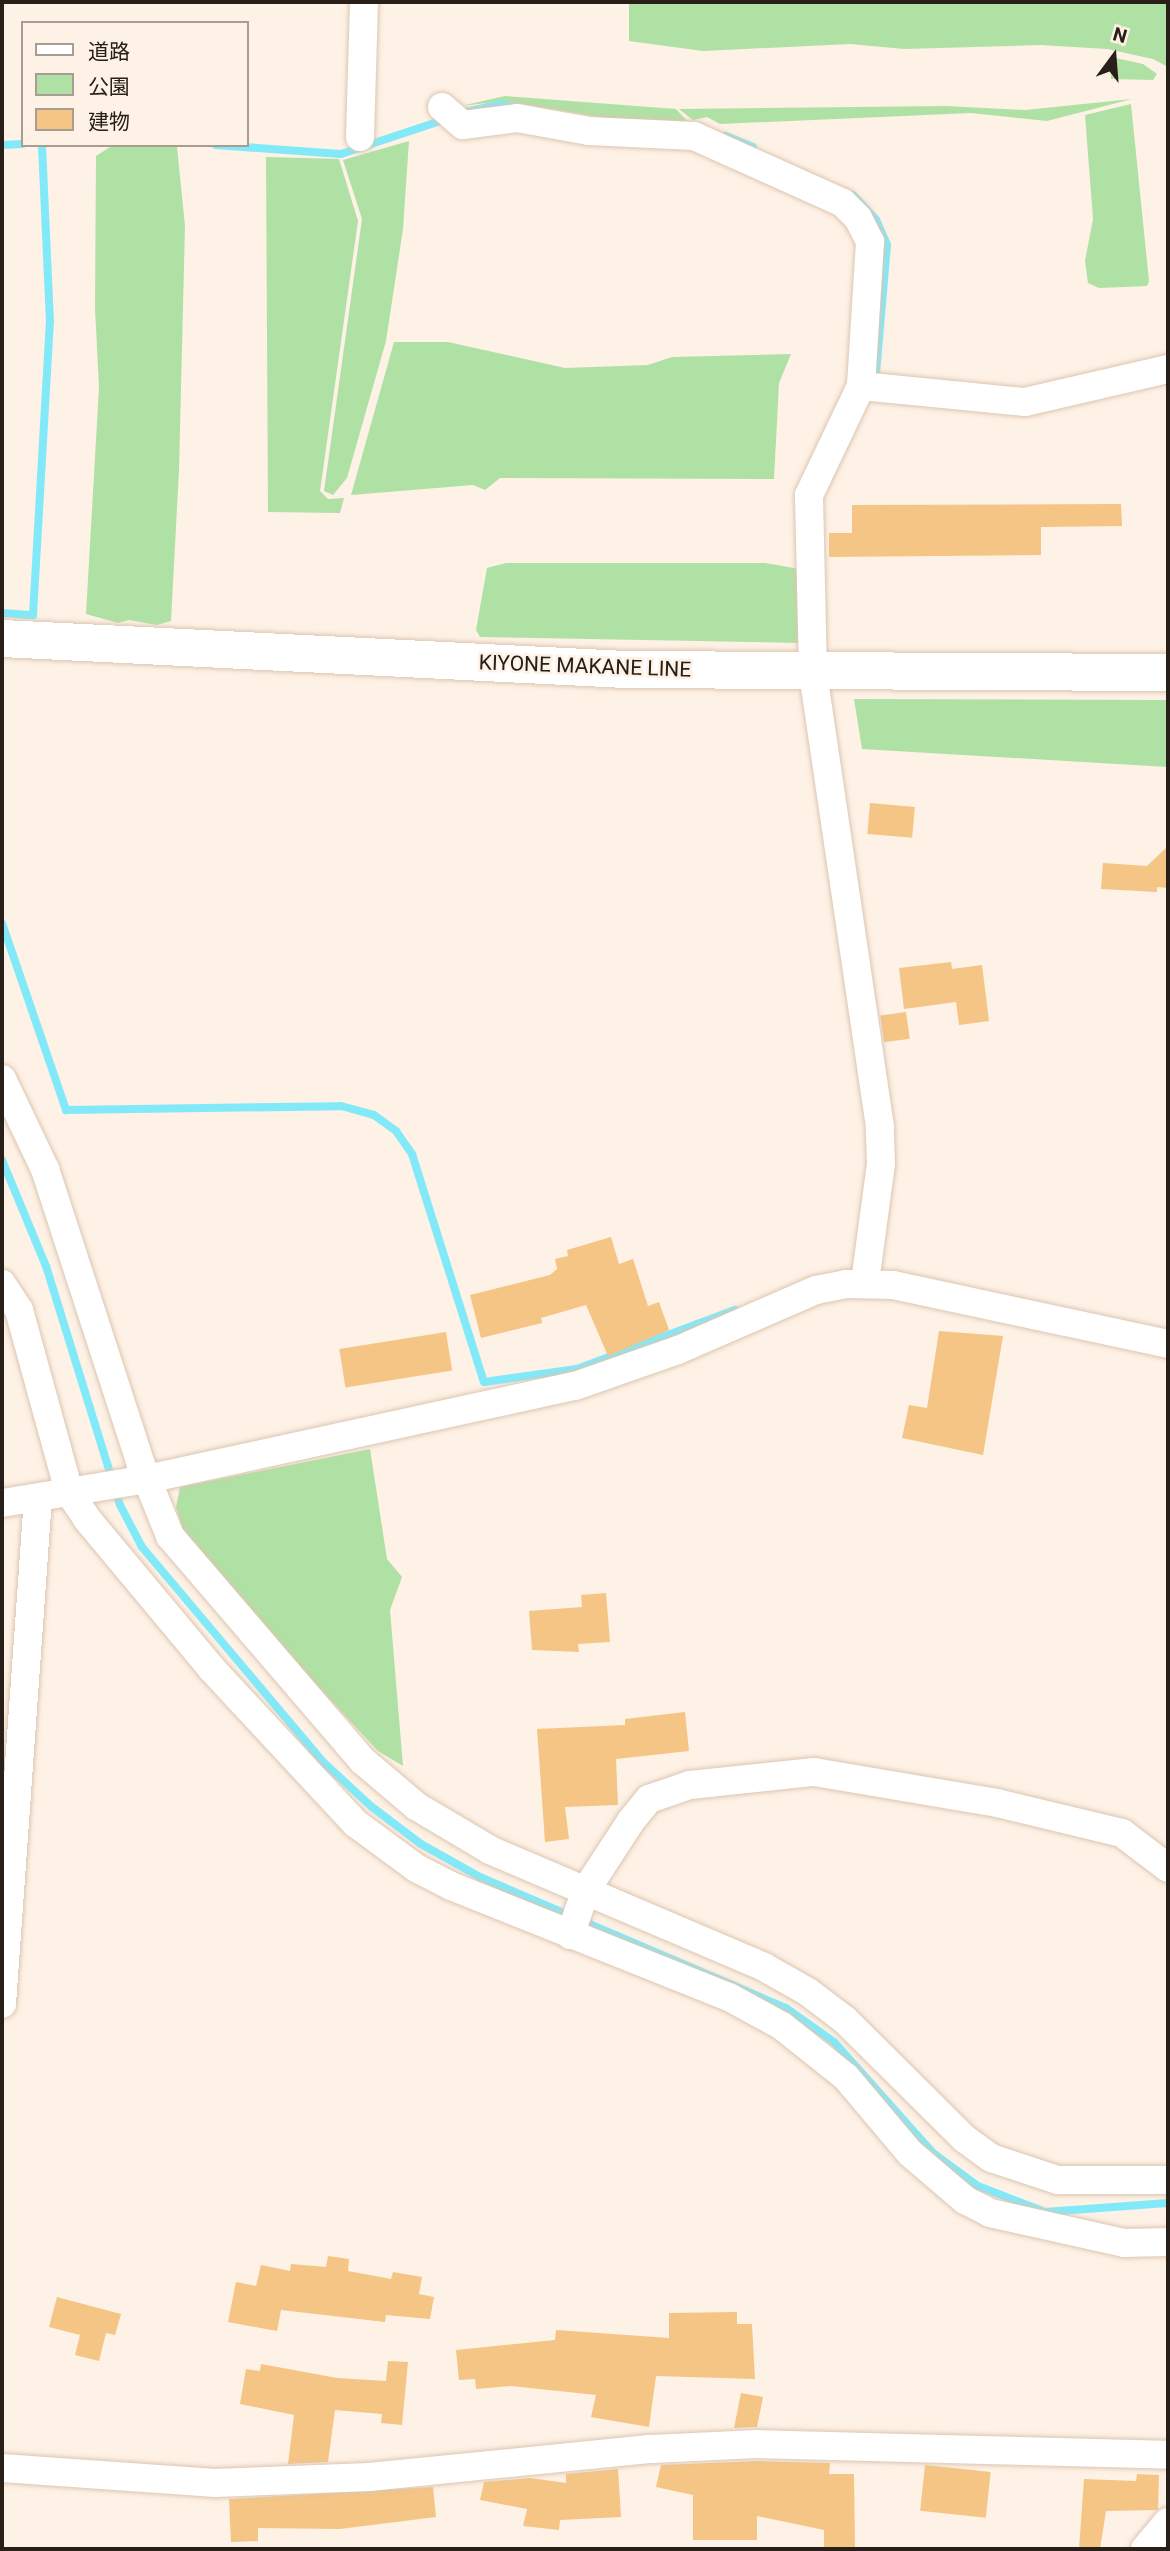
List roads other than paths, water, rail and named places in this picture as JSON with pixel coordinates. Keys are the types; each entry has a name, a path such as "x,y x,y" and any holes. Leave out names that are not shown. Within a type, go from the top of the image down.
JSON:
{"main road":[{"name":"KIYONE MAKANE LINE","path":"2,638 624,669 813,673 1168,672"}],"street":[{"path":"360,137 364,2"},
{"path":"449,114 517,118 589,131 694,136 843,203 858,218 870,242 870,387 810,495 813,673 880,1127 881,1164 864,1282"},
{"path":"870,387 1025,402 1168,369"},
{"path":"2,1079 62,1216 138,1481 190,1565 363,1761 416,1806 577,1915 782,2026 846,2077 910,2153 973,2204 1027,2223 1124,2243 1168,2242"},
{"path":"2,1503 138,1481 575,1386 678,1350 816,1290 864,1282 1168,1344"},
{"path":"2,1284 19,1310 80,1490 211,1668 355,1823 416,1868 451,1886 577,1915 764,1967 808,1992 845,2020 965,2138 991,2158 1058,2180 1168,2180"},
{"path":"2,2004 38,1498"},
{"path":"577,1915 631,1821 658,1794 690,1785 814,1772 1077,1820 1122,1833 1168,1868"},
{"path":"2,2468 215,2483 369,2477 652,2449 757,2444 1168,2455"},
{"path":"1145,2549 1168,2522"}],"waterway":[{"path":"462,113 501,104 517,107"},
{"path":"244,147 341,154 446,119"},
{"path":"726,136 753,147"},
{"path":"2,145 21,144"},
{"path":"2,613 33,615 50,322 42,147"},
{"path":"853,195 876,220 887,245 875,384"},
{"path":"2,923 66,1110 341,1106 374,1115 396,1131 412,1154 484,1382 577,1369 735,1310"},
{"path":"2,1160 46,1266 120,1505 142,1547 323,1762 372,1807 421,1844 480,1877 786,2008 834,2042 933,2153 978,2186 1045,2212 1168,2203"}]}
